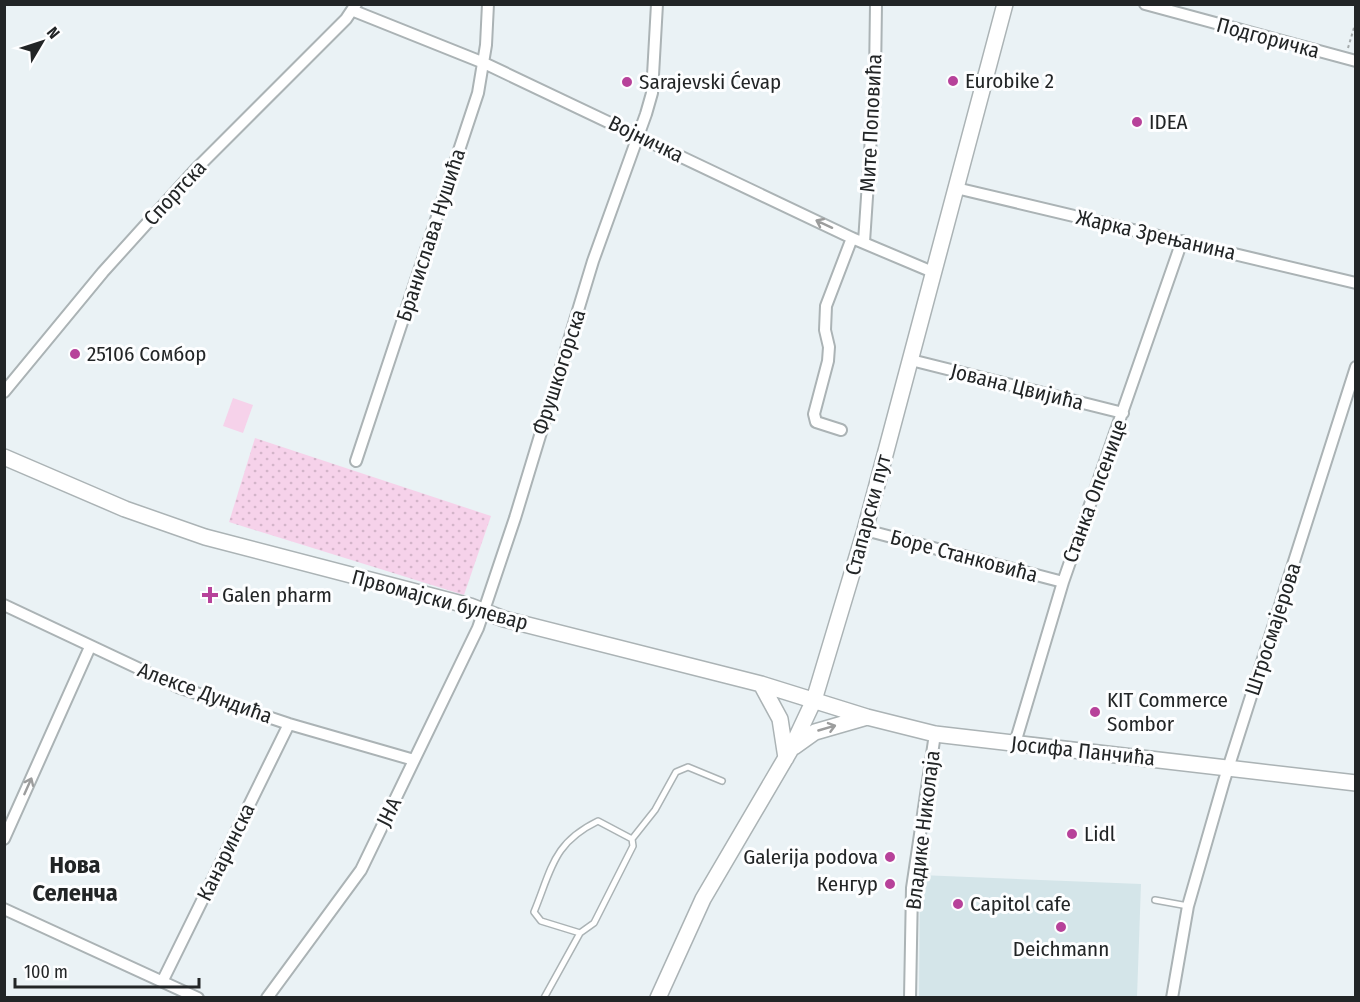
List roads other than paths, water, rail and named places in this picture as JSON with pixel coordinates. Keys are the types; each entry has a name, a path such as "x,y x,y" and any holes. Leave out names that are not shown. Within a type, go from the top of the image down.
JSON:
{"street":[{"name":"Бранислава Нушића","path":"357,462 478,93 484,63 488,4"},
{"name":"Фрушкогорска","path":"484,610 515,518 593,261 640,135 652,93 657,4"},
{"name":"Мите Поповића","path":"864,242 875,77 876,4"},
{"name":"Стапарски пут","path":"658,998 703,899 789,754 814,700 865,530 1005,4"},
{"name":"Подгоричка","path":"1145,4 1350,60"},
{"name":"Војничка","path":"355,8 484,63 852,237 935,273"},
{"name":"Спортска","path":"4,392 103,272 196,169 355,8"},
{"name":"Жарка Зрењанина","path":"956,188 1356,283"},
{"path":"841,430 816,422 814,414 828,362 829,347 825,330 826,306 852,237"},
{"name":"Станка Опсенице","path":"1016,743 1063,582 1182,241"},
{"name":"Јована Цвијића","path":"911,360 1123,413"},
{"name":"Штросмајерова","path":"1172,998 1188,906 1228,767 1356,367"},
{"name":"Првомајски булевар","path":"4,457 125,509 205,537 484,610 504,619 762,684 814,700"},
{"name":"Боре Станковића","path":"865,530 1063,582"},
{"name":"Алексе Дундића","path":"4,605 178,687 289,724 414,760"},
{"name":"ЈНА","path":"267,998 361,870 478,628 484,610"},
{"path":"4,839 90,647"},
{"path":"762,684 780,719 789,754 815,732 867,717"},
{"name":"Јосифа Панчића","path":"814,700 935,735 1356,783"},
{"name":"Канаринска","path":"163,980 289,724"},
{"name":"Владике Николаја","path":"910,998 912,888 935,735"},
{"path":"4,909 198,998"}],"lane":[{"path":"544,998 580,933 594,923 633,846 632,839 655,810 676,772 688,766 722,782"},
{"path":"580,933 541,921 534,912 562,846 578,831 598,821 632,839"},
{"path":"1155,900 1188,906"}],"place":[{"name":"Eurobike 2","path":"953,81"},
{"name":"Sarajevski Ćevap","path":"627,82"},
{"name":"IDEA","path":"1137,122"},
{"name":"25106 Сомбор","path":"75,354"},
{"name":"Galen pharm","path":"210,595"},
{"name":"KIT Commerce Sombor","path":"1095,712"},
{"name":"Lidl","path":"1072,834"},
{"name":"Galerija podova","path":"890,857"},
{"name":"Кенгур","path":"890,884"},
{"name":"Capitol cafe","path":"958,904"},
{"name":"Deichmann","path":"1061,927"}],"district":[{"name":"Нова Селенча","path":"75,879"}]}
